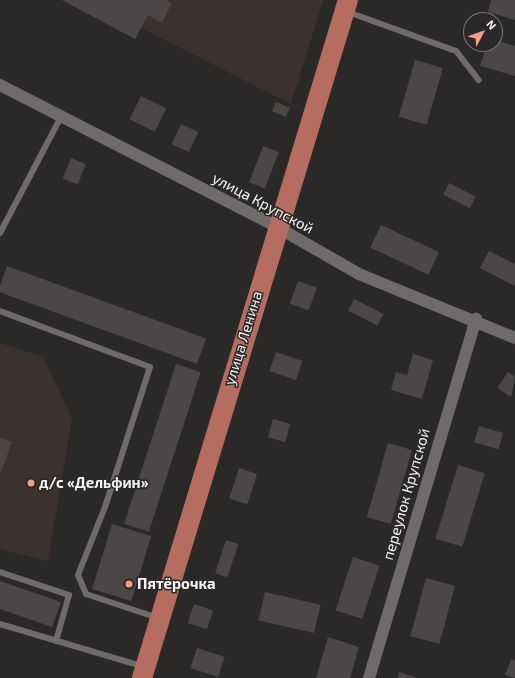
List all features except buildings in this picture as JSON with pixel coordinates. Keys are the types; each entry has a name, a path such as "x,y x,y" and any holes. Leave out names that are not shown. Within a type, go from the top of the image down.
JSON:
{"main road":[{"name":"улица Ленина","path":"144,672 277,227 346,5"}],"street":[{"name":"улица Крупской","path":"0,85 277,227 359,274 476,319 515,338"},
{"name":"переулок Крупской","path":"370,678 476,319"}],"lane":[{"path":"346,5 456,51 479,80"},
{"path":"0,234 61,117"},
{"path":"0,311 150,367 105,508 78,575 86,594 160,619"},
{"path":"0,572 69,595 56,641"},
{"path":"0,624 56,641 144,672"}],"shaded area":[{"path":"62,0 323,0 291,104 141,28 135,39"},
{"name":"д/с «Дельфин»","path":"0,343 43,357 72,418 48,561 0,549"}],"place":[{"name":"д/с «Дельфин»","path":"31,483"},
{"name":"Пятёрочка","path":"129,584"}]}
